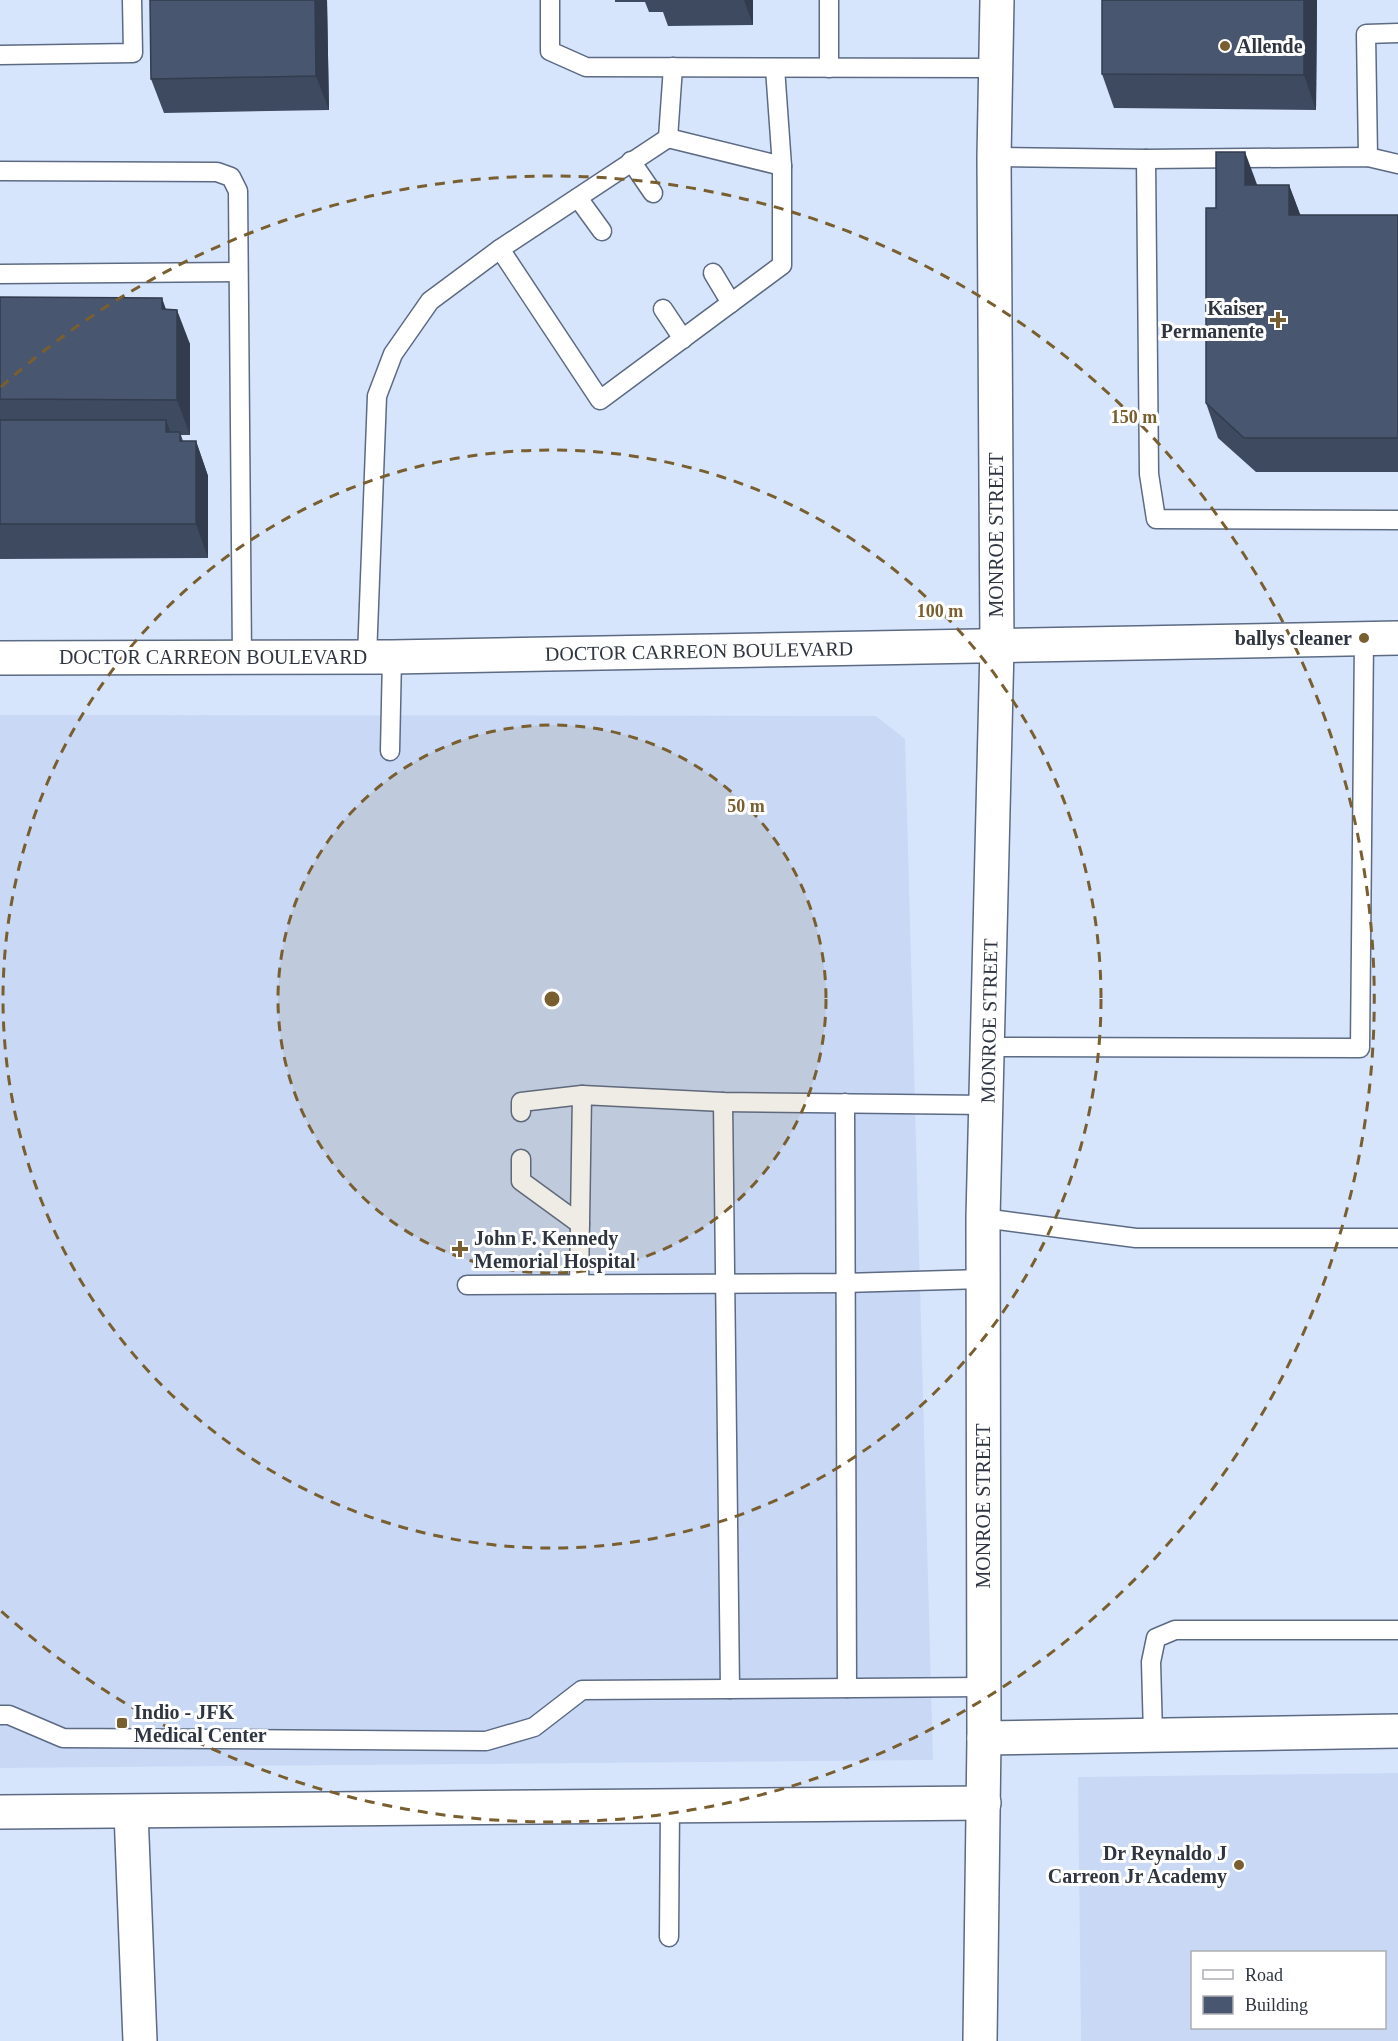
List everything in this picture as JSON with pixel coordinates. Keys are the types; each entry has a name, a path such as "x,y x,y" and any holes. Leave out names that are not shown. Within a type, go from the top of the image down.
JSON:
{"main road":[{"name":"MONROE STREET","path":"987,2033 983,1686 983,1218 989,1047 997,647 994,156 997,0"},
{"name":"DOCTOR CARREON BOULEVARD","path":"0,658 380,657 1398,638"},
{"path":"984,1738 1398,1731"},
{"path":"0,1812 984,1803"},
{"path":"130,1812 140,2041"}],"lane":[{"path":"0,55 133,53 132,0"},
{"path":"550,0 550,51 586,67 996,68"},
{"path":"829,0 829,68"},
{"path":"1368,156 1366,34 1398,33"},
{"path":"668,138 673,67"},
{"path":"500,249 600,400 782,265 782,166 775,68"},
{"path":"390,751 380,657 377,396 393,354 430,301 500,249 668,138 782,166"},
{"path":"994,156 1146,159 1368,156 1398,164"},
{"path":"1146,159 1149,474 1156,519 1398,520"},
{"path":"631,161 653,193"},
{"path":"0,171 216,172 231,177 238,191 242,658"},
{"path":"578,198 602,231"},
{"path":"0,274 238,272"},
{"path":"713,273 731,303"},
{"path":"663,309 683,339"},
{"path":"989,1047 1360,1048 1364,638"},
{"path":"521,1112 521,1102 582,1095 723,1102 987,1105"},
{"path":"579,1284 582,1095"},
{"path":"723,1102 730,1689"},
{"path":"845,1103 844,1283 848,1688"},
{"path":"521,1159 521,1180 580,1224"},
{"path":"983,1218 1137,1238 1398,1238"},
{"path":"467,1285 844,1283 983,1279"},
{"path":"1153,1735 1151,1662 1156,1638 1175,1630 1398,1630"},
{"path":"0,1715 9,1715 63,1738 486,1741 534,1727 582,1690 983,1686"},
{"path":"669,1937 670,1806"}],"shaded area":[{"name":"John F. Kennedy Memorial Hospital","path":"0,715 876,716 905,739 933,1760 0,1768"},
{"name":"Dr Reynaldo J Carreon Jr Academy","path":"1398,1773 1398,2041 1081,2041 1078,1777"}],"building":[{"path":"150,0 315,0 316,76 151,79"},
{"path":"1102,0 1304,0 1304,75 1102,74"},
{"path":"1216,152 1245,152 1245,185 1289,185 1289,215 1398,215 1398,438 1244,438 1206,403 1206,208 1216,208"},
{"path":"0,297 162,298 162,309 177,310 177,400 0,399"},
{"path":"0,420 166,420 166,432 180,432 180,441 196,441 196,524 0,524"}],"place":[{"name":"Allende","path":"1225,46"},
{"name":"Kaiser Permanente","path":"1278,320"},
{"name":"ballys cleaner","path":"1364,638"},
{"name":"John F. Kennedy Memorial Hospital","path":"460,1249"},
{"name":"Indio - JFK Medical Center","path":"122,1723"},
{"name":"Dr Reynaldo J Carreon Jr Academy","path":"1239,1865"}]}
